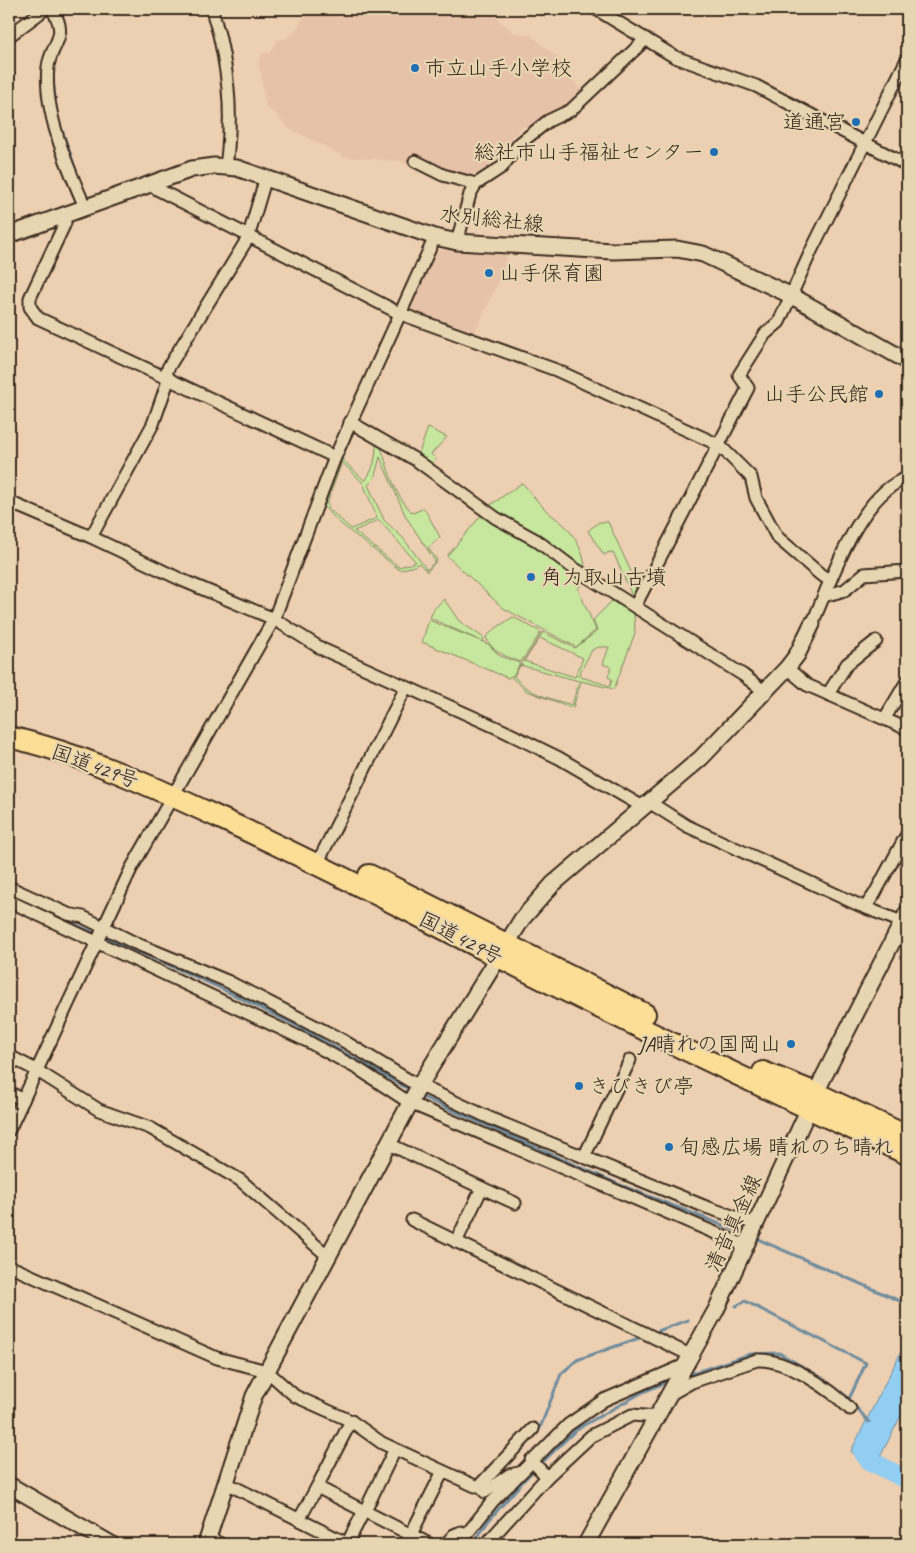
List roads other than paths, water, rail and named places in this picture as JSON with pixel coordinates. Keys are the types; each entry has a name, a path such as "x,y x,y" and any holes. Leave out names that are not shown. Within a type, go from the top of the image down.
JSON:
{"highway":[{"name":"国道429号","path":"9,722 90,746 177,791 320,858 812,1101 907,1154"},
{"name":"国道429号","path":"9,737 86,759 177,791"},
{"name":"国道429号","path":"812,1101 907,1136"}],"main road":[{"name":"水別総社線","path":"9,235 192,170 214,166 245,169 436,237 457,242 613,251 678,249 703,254 792,296 907,361"},
{"path":"212,1542 226,1484 254,1396 415,1093 522,919 542,895 701,758 787,668 797,655 812,624"},
{"name":"清音真金線","path":"586,1544 716,1310 812,1101 906,920"},
{"path":"9,1485 111,1544"}],"street":[{"path":"9,36 45,9"},
{"path":"52,9 60,27 56,48 49,61 48,91 53,119 71,176 86,208"},
{"path":"212,9 223,52 230,105 230,131 226,167"},
{"path":"596,9 675,57 756,86 907,165"},
{"path":"457,242 470,194 476,184 502,167 519,144 548,121 571,110 646,38"},
{"path":"635,606 748,388 738,375 765,334 779,322 812,249 907,59"},
{"path":"414,161 443,175 476,184"},
{"path":"91,537 153,424 168,368 248,238 266,177"},
{"path":"154,184 157,189 248,238 400,314 556,370 718,445 751,477 760,505 777,537 821,575 830,580"},
{"path":"64,215 65,223 30,298 30,307 38,318 335,457"},
{"path":"9,1130 131,869 274,619 335,457 436,237"},
{"path":"350,422 416,460 489,513 536,540 572,567 743,675 765,692"},
{"path":"812,624 830,580 853,534 874,502 890,488 907,478"},
{"path":"9,502 91,537 184,581 274,619 322,649 502,730 687,826 861,906 906,920"},
{"path":"824,596 845,590 864,574 907,571"},
{"path":"828,694 847,664 876,641"},
{"path":"787,668 807,685 907,729"},
{"path":"885,718 907,681"},
{"path":"320,858 406,686"},
{"path":"866,906 874,895 907,834"},
{"path":"9,887 360,1070 751,1236"},
{"path":"9,901 99,934 135,943 227,981 342,1040 415,1093 706,1207 751,1236"},
{"path":"9,1056 36,1070 99,1110 150,1128 240,1180 328,1256"},
{"path":"584,1158 630,1060"},
{"path":"9,1092 23,1100"},
{"path":"389,1144 515,1203"},
{"path":"456,1242 482,1188"},
{"path":"412,1220 686,1363"},
{"path":"9,1266 217,1358 267,1371 295,1396 350,1423 382,1443 475,1486 482,1487 485,1492 509,1475 520,1473"},
{"path":"670,1394 692,1382 757,1360 767,1359 777,1362 838,1396 850,1409"},
{"path":"459,1544 465,1534 520,1473 533,1462 562,1430 592,1407 686,1363"},
{"path":"486,1544 545,1474 603,1428 632,1415 657,1417"},
{"path":"300,1520 350,1423"},
{"path":"482,1487 532,1429"},
{"path":"226,1484 344,1543 364,1511 392,1455"},
{"path":"533,1462 545,1474"},
{"path":"408,1540 440,1477"},
{"path":"317,1487 364,1511 408,1540 429,1544"},
{"path":"446,1544 454,1535 461,1532 465,1534"}],"water":[{"path":"907,1340 907,1404 881,1455 883,1464 881,1470 859,1459 851,1451"}],"waterway":[{"path":"53,79 56,108"},
{"path":"58,119 79,179"},
{"path":"883,339 893,344"},
{"path":"9,895 97,934"},
{"path":"103,936 218,987 297,1026 412,1091"},
{"path":"420,1096 623,1186 745,1234"},
{"path":"753,1237 907,1304"},
{"path":"736,1306 745,1301 866,1363 849,1399"},
{"path":"658,1331 688,1320"},
{"path":"536,1433 540,1428 561,1374 577,1360 639,1338"},
{"path":"687,1375 751,1354 779,1353 822,1378 846,1396 869,1422"},
{"path":"473,1544 489,1520 525,1479 577,1429 643,1392 671,1380"},
{"path":"866,1451 864,1454 869,1460 907,1480"}],"place":[{"name":"市立山手小学校","path":"415,68"},
{"name":"道通宮","path":"856,122"},
{"name":"総社市山手福祉センター","path":"714,152"},
{"name":"山手保育園","path":"489,273"},
{"name":"山手公民館","path":"879,394"},
{"name":"角力取山古墳","path":"531,577"},
{"name":"JA晴れの国岡山","path":"791,1044"},
{"name":"きびきび亭","path":"579,1086"},
{"name":"旬感広場 晴れのち晴れ","path":"669,1147"}]}
